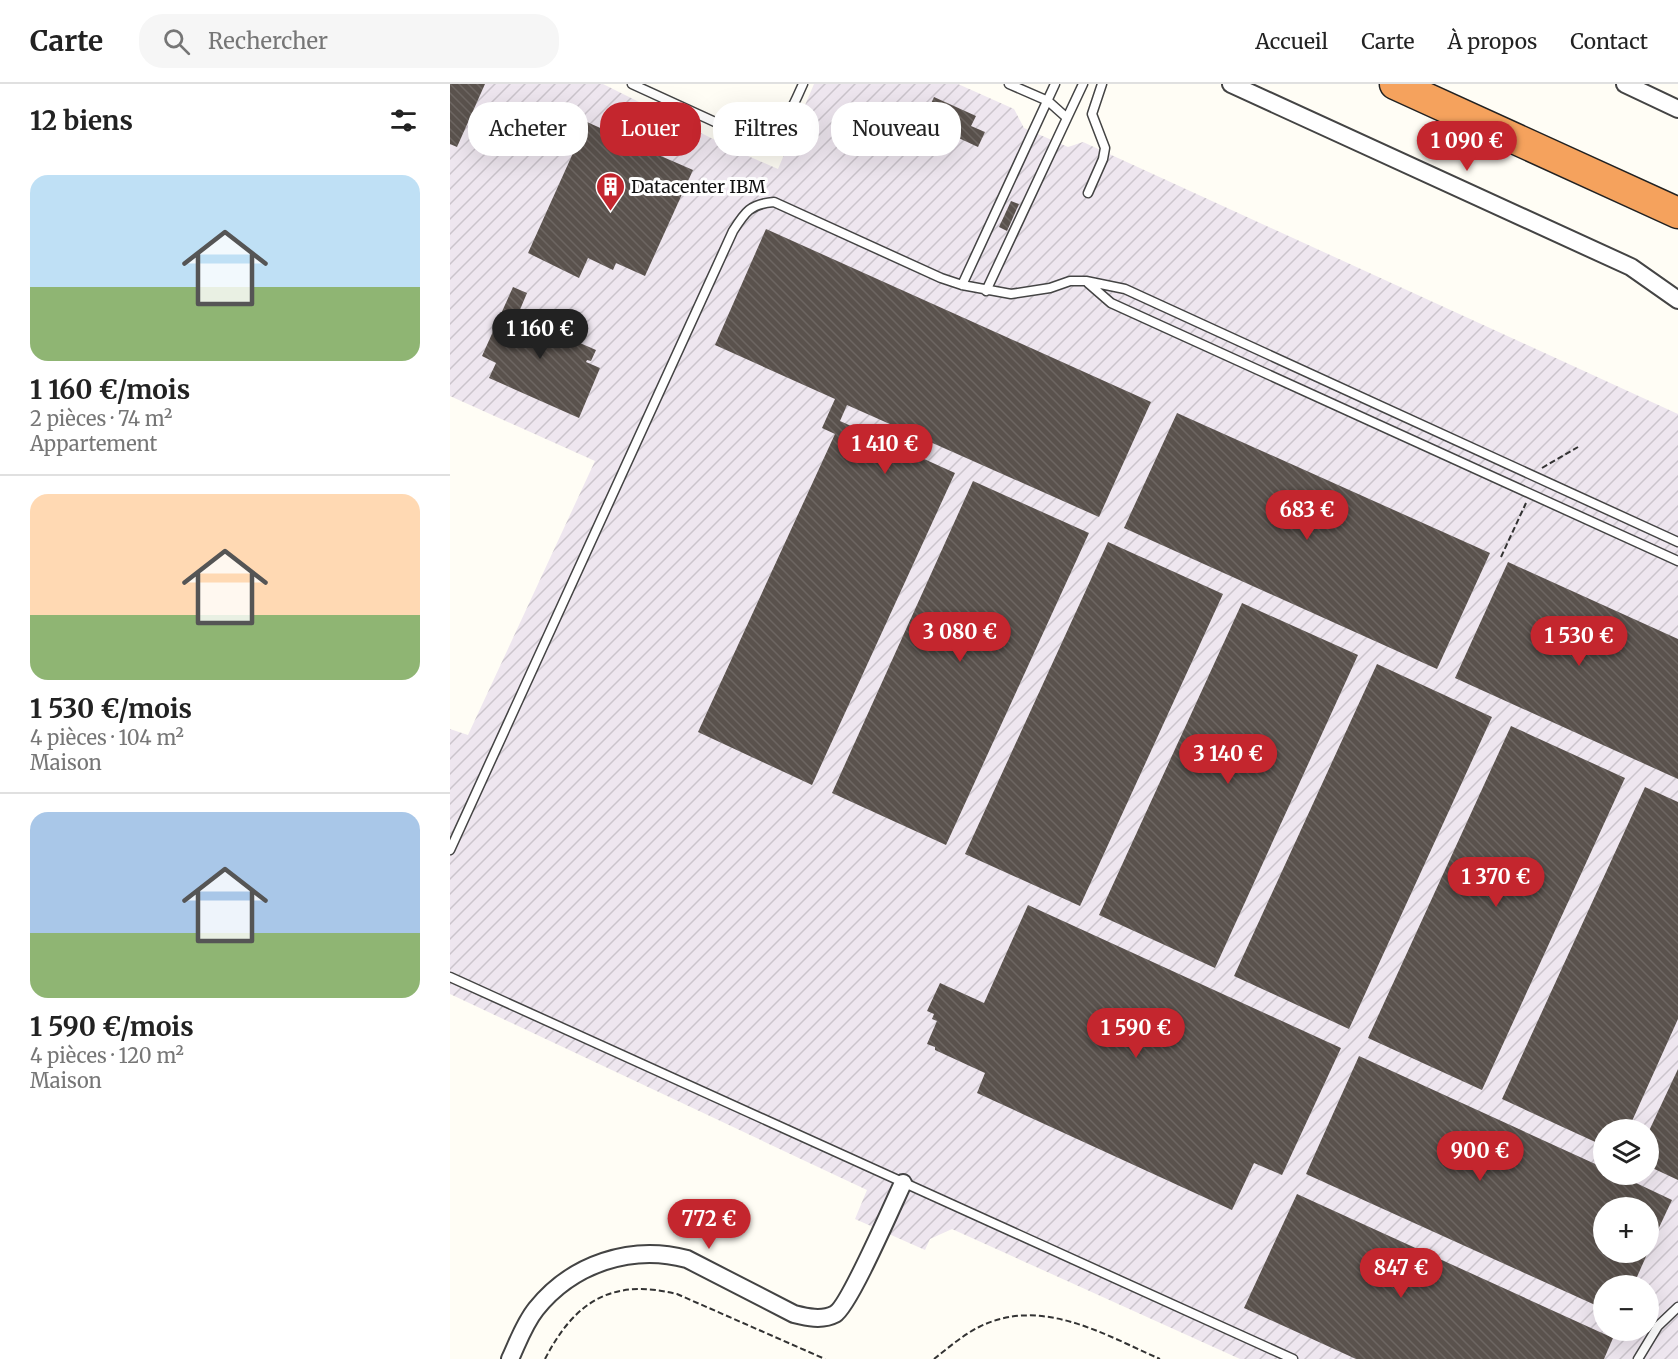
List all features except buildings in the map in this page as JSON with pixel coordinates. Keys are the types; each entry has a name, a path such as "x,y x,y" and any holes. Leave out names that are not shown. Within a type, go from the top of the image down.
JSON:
{"highway":[{"path":"1395,84 1678,213"},
{"path":"1444,84 1678,191"}],"street":[{"path":"1231,84 1632,267 1678,300"},
{"path":"1625,84 1678,110"},
{"path":"510,1359 530,1318 551,1293 567,1280 600,1262 636,1254 687,1259 794,1314 810,1318 835,1314 843,1306 855,1285 903,1183"}],"lane":[{"path":"632,84 750,138 763,136 784,122 803,84"},
{"path":"1009,84 1048,101 1067,118"},
{"path":"962,285 1055,84"},
{"path":"986,291 1083,84"},
{"path":"1088,193 1103,159 1105,148 1092,114 1102,84"},
{"path":"450,850 733,231 754,205 774,202 941,278 986,291 1011,294 1050,288 1070,281 1086,281 1125,289 1678,542"},
{"path":"1086,281 1111,303 1678,561"},
{"path":"450,977 1293,1359"},
{"path":"1638,1359 1658,1326 1678,1307"}],"path":[{"path":"545,1359 570,1320 582,1308 619,1291 638,1288 657,1289 677,1294 825,1359"},
{"path":"934,1359 979,1327 997,1320 1029,1314 1065,1319 1160,1359"}],"shaded area":[{"path":"450,84 603,84 639,102 600,102 600,156 701,156 701,133 713,139 713,156 748,156 778,169 784,156 819,156 819,102 806,102 814,84 958,84 1014,109 1024,128 1068,147 1083,142 1678,414 1678,1359 1240,1359 952,1229 930,1239 925,1250 855,1219 867,1190 450,994 450,729 468,735 595,461 450,396"}],"place":[{"name":"Datacenter IBM","path":"610,212"}]}
